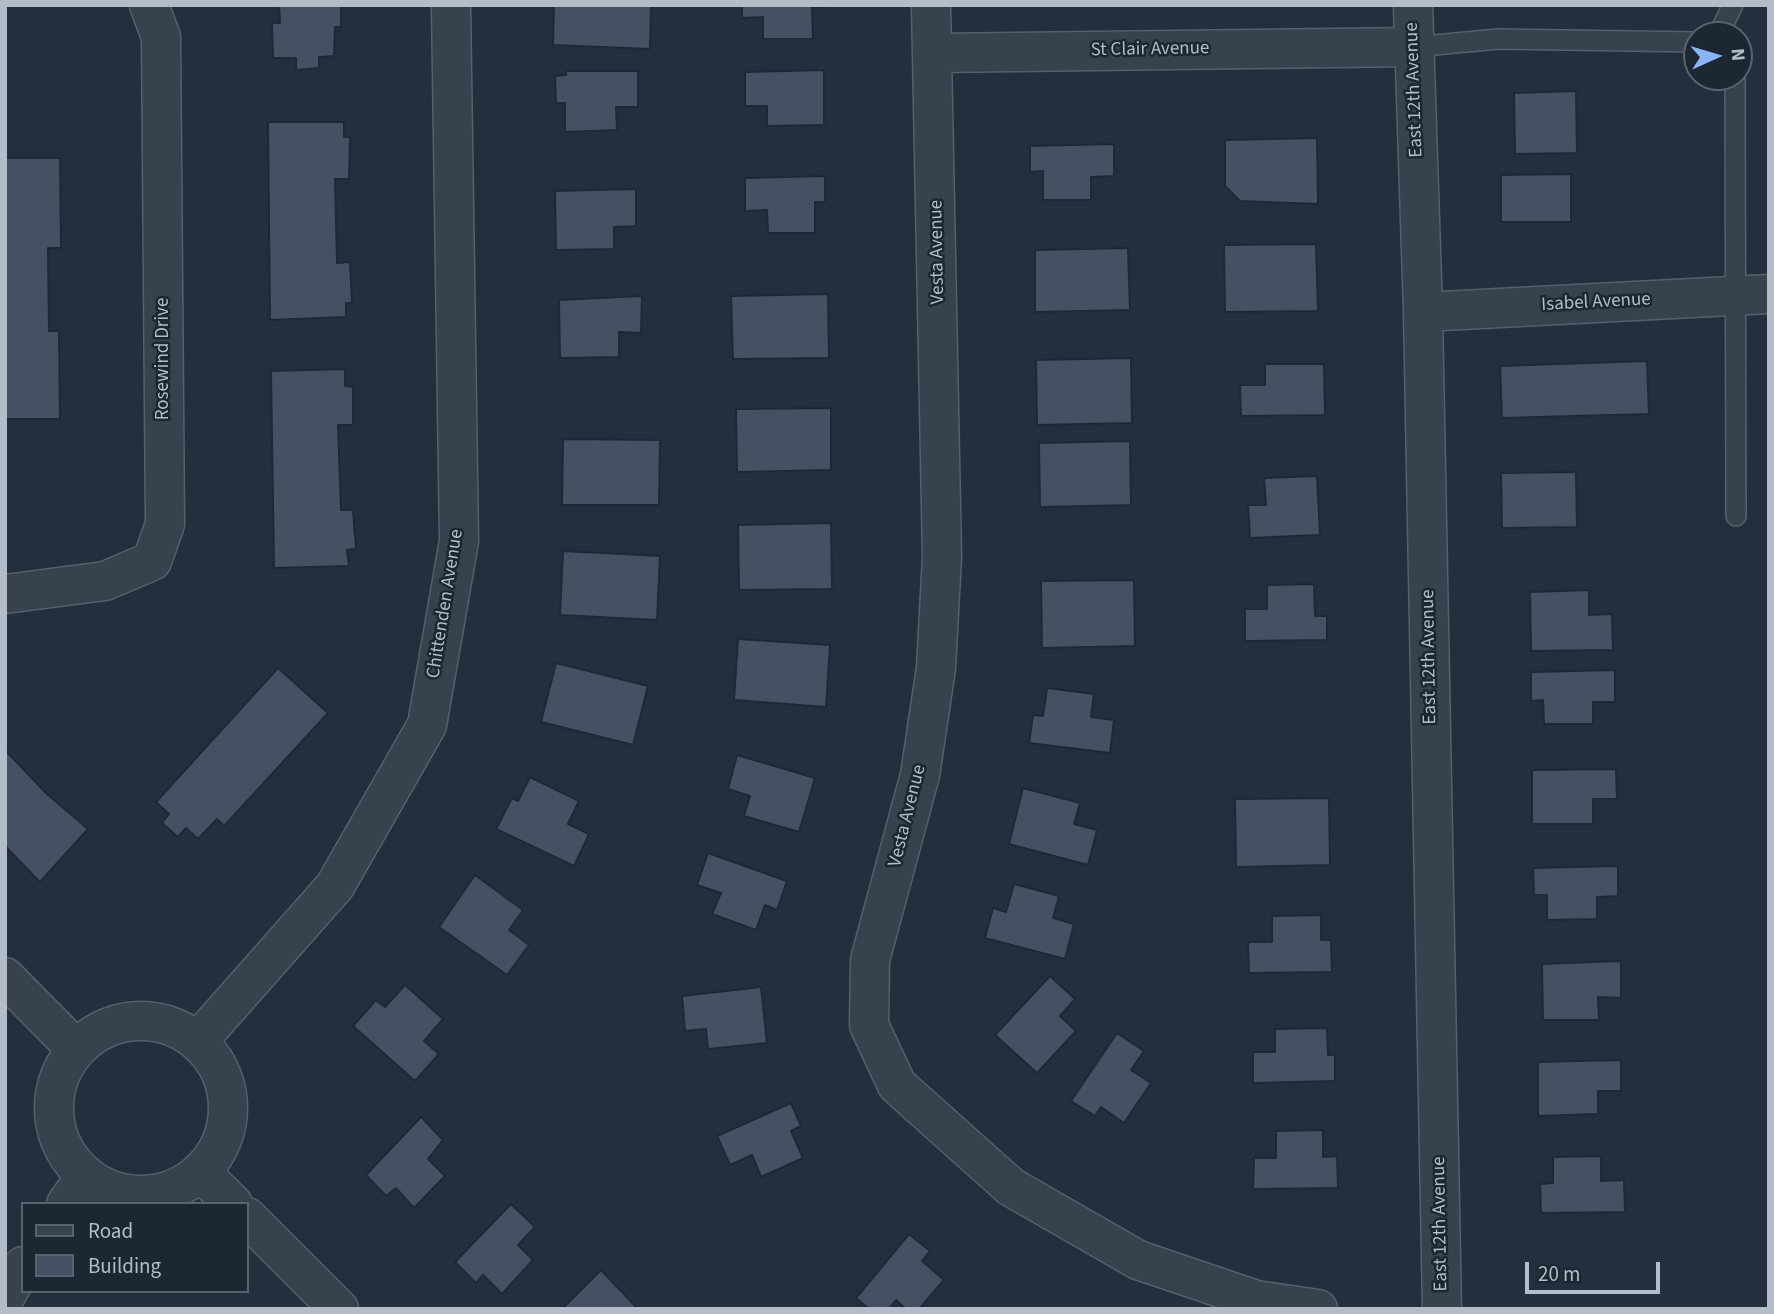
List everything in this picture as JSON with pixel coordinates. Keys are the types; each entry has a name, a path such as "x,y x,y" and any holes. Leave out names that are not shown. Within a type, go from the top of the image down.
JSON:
{"street":[{"name":"Rosewind Drive","path":"5,594 105,580 152,561 165,524 161,37 149,5"},
{"name":"Chittenden Avenue","path":"198,1041 335,886 427,725 459,541 451,5"},
{"path":"932,5 935,52"},
{"name":"East 12th Avenue","path":"1413,5 1423,312 1442,1309"},
{"name":"St Clair Avenue","path":"935,52 1413,47"},
{"name":"Vesta Avenue","path":"935,52 942,556 936,668 920,775 870,960 869,1025 897,1084 1011,1187 1138,1260 1256,1300 1318,1309"},
{"name":"Isabel Avenue","path":"1423,312 1751,295"},
{"path":"5,977 76,1049"},
{"path":"149,1021 175,1027 198,1041 217,1064 227,1092 228,1121 219,1149 201,1172 180,1186 157,1195 131,1196 107,1189 76,1190 67,1155 56,1129 54,1100 61,1073 76,1049 97,1032 122,1022 149,1021"},
{"path":"201,1172 231,1202"},
{"path":"248,1218 339,1309"},
{"path":"5,1297 21,1269"}],"lane":[{"path":"1725,21 1733,5"},
{"path":"1413,47 1498,39 1683,42"},
{"path":"1735,91 1751,295 1736,516"}],"building":[{"path":"279,5 341,5 341,27 335,27 334,56 319,57 319,68 296,70 296,58 273,58 272,23 280,23"},
{"path":"554,5 651,5 650,49 553,45"},
{"path":"742,5 824,7 812,7 813,39 763,39 763,17 742,18"},
{"path":"824,70 824,125 767,126 767,106 745,106 745,72"},
{"path":"566,71 638,71 638,107 616,107 617,130 565,132 565,103 556,103 555,76 566,75"},
{"path":"1576,91 1577,153 1515,154 1514,93"},
{"path":"268,122 344,122 344,137 350,137 349,179 335,179 337,263 350,262 352,303 346,303 346,317 270,320"},
{"path":"1317,138 1318,204 1240,201 1225,186 1225,140"},
{"path":"1114,144 1114,176 1091,177 1091,200 1043,200 1043,171 1030,172 1030,146"},
{"path":"5,158 60,158 61,248 48,248 49,331 59,331 60,419 5,419"},
{"path":"1571,174 1571,222 1501,222 1501,175"},
{"path":"825,176 825,202 815,202 815,233 768,233 767,210 745,211 745,178"},
{"path":"636,189 636,226 614,227 614,249 556,250 555,191"},
{"path":"1316,244 1318,311 1225,312 1224,245"},
{"path":"1128,248 1130,310 1035,312 1035,250"},
{"path":"828,294 829,358 733,359 731,296"},
{"path":"642,296 641,333 619,332 619,357 560,358 559,300"},
{"path":"1131,358 1132,423 1037,425 1036,360"},
{"path":"1647,361 1649,414 1502,418 1500,366"},
{"path":"1265,364 1324,364 1325,415 1241,416 1240,385 1265,385"},
{"path":"345,369 345,386 353,387 353,425 338,425 341,510 353,510 356,549 347,550 349,566 274,568 271,371"},
{"path":"831,408 831,470 737,472 736,409"},
{"path":"563,439 660,440 659,505 562,505"},
{"path":"1130,441 1131,505 1040,507 1039,443"},
{"path":"1576,472 1577,527 1502,528 1501,473"},
{"path":"1317,476 1320,535 1250,538 1248,505 1266,505 1264,478"},
{"path":"831,523 832,589 739,590 738,525"},
{"path":"563,551 660,556 657,620 560,615"},
{"path":"1134,580 1135,646 1042,648 1041,581"},
{"path":"1314,584 1315,616 1327,616 1327,640 1245,641 1245,609 1267,609 1267,585"},
{"path":"1589,590 1589,615 1612,614 1613,650 1531,651 1530,592"},
{"path":"738,639 830,645 826,707 734,700"},
{"path":"556,663 648,686 633,745 541,722"},
{"path":"278,668 328,713 224,826 217,819 198,839 186,828 178,837 162,823 169,814 156,802"},
{"path":"1615,670 1615,702 1593,702 1593,724 1544,724 1543,700 1531,701 1531,672"},
{"path":"1047,688 1094,694 1091,717 1114,720 1110,753 1029,743 1033,715 1043,716"},
{"path":"5,750 47,794 88,829 40,882 5,846"},
{"path":"737,755 815,778 799,832 744,816 750,796 728,789"},
{"path":"1616,769 1617,799 1593,799 1593,824 1532,824 1532,770"},
{"path":"530,777 579,801 568,824 589,834 574,866 496,829 512,798 518,801"},
{"path":"1023,788 1080,803 1074,824 1097,830 1088,865 1009,844"},
{"path":"1329,798 1330,865 1236,867 1235,799"},
{"path":"708,853 787,881 777,910 765,905 756,930 712,914 721,893 697,885"},
{"path":"1618,866 1618,896 1597,897 1597,919 1547,920 1547,895 1534,895 1533,868"},
{"path":"475,875 523,910 509,930 529,945 507,975 439,927"},
{"path":"1014,884 1059,896 1053,918 1074,924 1065,959 985,938 993,908 1006,912"},
{"path":"1321,915 1321,940 1331,940 1332,972 1249,973 1248,942 1272,942 1272,916"},
{"path":"1621,961 1621,998 1598,997 1599,1020 1543,1020 1542,964"},
{"path":"1050,976 1075,999 1060,1016 1076,1031 1037,1073 995,1035"},
{"path":"405,985 443,1019 424,1041 439,1054 415,1081 353,1026 376,1000 385,1007"},
{"path":"761,987 767,1043 708,1049 706,1029 685,1031 682,996"},
{"path":"1327,1028 1328,1055 1335,1055 1335,1081 1253,1083 1253,1052 1275,1052 1275,1029"},
{"path":"1117,1033 1144,1051 1131,1070 1151,1083 1124,1123 1101,1107 1095,1116 1071,1101"},
{"path":"1621,1060 1621,1091 1598,1091 1598,1114 1538,1116 1538,1062"},
{"path":"791,1103 801,1126 791,1131 803,1158 761,1177 752,1155 730,1165 717,1136"},
{"path":"421,1117 443,1140 428,1159 445,1176 414,1208 396,1188 386,1196 366,1175"},
{"path":"1323,1130 1323,1157 1337,1156 1338,1188 1253,1189 1254,1158 1276,1158 1276,1131"},
{"path":"1601,1156 1601,1181 1624,1180 1625,1212 1541,1213 1540,1184 1553,1183 1553,1157"},
{"path":"511,1204 535,1227 518,1245 533,1260 502,1294 483,1275 476,1283 455,1262"},
{"path":"909,1234 930,1251 922,1261 944,1280 919,1309 906,1309 896,1300 889,1309 869,1309 856,1298"},
{"path":"601,1270 638,1309 562,1309"}]}
